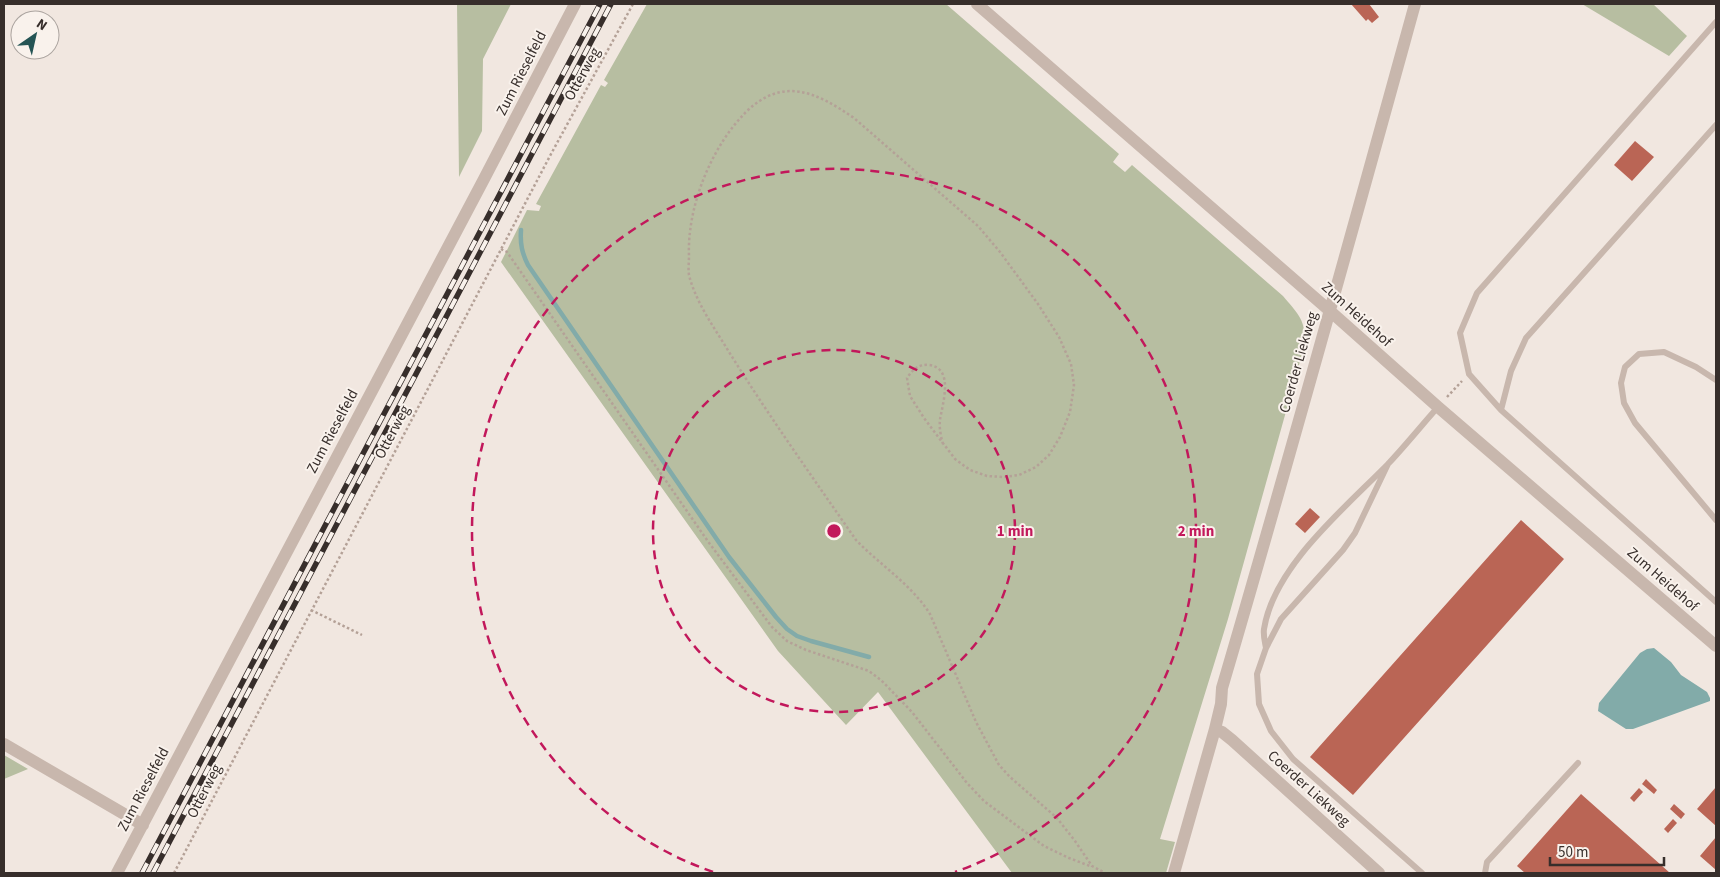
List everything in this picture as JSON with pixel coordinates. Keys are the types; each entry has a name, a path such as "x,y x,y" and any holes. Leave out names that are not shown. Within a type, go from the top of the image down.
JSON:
{"street":[{"name":"Zum Rieselfeld","path":"117,873 484,180 575,4"},
{"name":"Zum Heidehof","path":"977,4 1438,407 1716,646"},
{"name":"Coerder Liekweg","path":"1174,873 1215,730 1221,704 1222,688 1330,311 1415,4"},
{"name":"Coerder Liekweg","path":"1215,730 1222,732 1232,740 1379,873"},
{"path":"4,744 143,825"}],"lane":[{"path":"1716,22 1477,293 1460,334 1469,374 1502,410 1716,602"},
{"path":"1502,410 1511,370 1518,351 1526,338 1716,125"},
{"path":"1716,380 1696,367 1664,352 1639,354 1625,367 1621,383 1624,403 1635,423 1716,520"},
{"path":"1266,648 1264,630 1271,604 1291,567 1336,515 1388,464 1438,407"},
{"path":"1388,464 1355,533 1343,550 1281,619 1266,648 1257,674 1259,704 1271,731 1293,758 1422,873"},
{"path":"1486,873 1487,862 1578,763"}],"path":[{"name":"Otterweg","path":"174,873 551,154 633,4"},
{"path":"942,444 939,423 946,388 942,373 934,366 923,364 912,370 907,378 910,396 942,444 956,459 970,470 987,476 1004,478 1020,475 1036,467 1049,455 1060,437 1070,412 1074,385 1071,364 1059,337 1038,304 1000,252 978,226 854,118 832,103 812,94 793,91 776,92 758,101 737,121 718,148 698,196 691,219 688,243 689,274 699,302 740,369 856,540 874,559 922,601 930,614 976,722 999,765 1056,818 1092,866"},
{"path":"501,250 506,252 707,540 772,627 787,640 806,650 869,672 881,680 912,712 967,783 984,801 1044,846 1105,873"},
{"path":"1438,407 1469,374"},
{"path":"311,610 362,635"}],"green space":[{"path":"457,4 511,4 483,59 482,131 459,177"},
{"path":"647,4 946,4 1119,154 1113,162 1125,172 1132,165 1283,296 1301,319 1305,338 1304,347 1228,619 1160,839 1175,842 1166,873 1012,873 878,692 846,725 778,651 501,262 527,210 539,211 541,206 536,204 601,85 605,87 608,83 604,80"},
{"path":"1582,4 1653,4 1687,36 1669,56"},
{"path":"4,755 28,769 4,779"}],"water":[{"path":"1654,648 1671,662 1681,675 1707,692 1710,701 1633,729 1626,729 1598,711 1599,703 1640,653"}],"building":[{"path":"1351,4 1369,4 1379,17 1372,23 1368,19 1366,21"},
{"path":"1635,141 1654,157 1632,181 1614,165"},
{"path":"1310,508 1320,517 1305,533 1295,524"},
{"path":"1521,520 1564,559 1353,795 1310,757"},
{"path":"1646,779 1657,790 1654,794 1642,784"},
{"path":"1716,787 1716,826 1697,809"},
{"path":"1639,788 1643,792 1634,802 1630,798"},
{"path":"1581,794 1670,873 1525,873 1517,866"},
{"path":"1674,804 1685,814 1681,819 1670,809"},
{"path":"1673,819 1677,823 1668,833 1664,829"},
{"path":"1716,837 1716,870 1700,856"}],"waterway":[{"path":"521,230 522,248 528,265 729,557 776,617 787,629 797,636 869,657"}],"railway":[{"path":"142,873 600,4"},
{"path":"153,873 611,4"}]}
